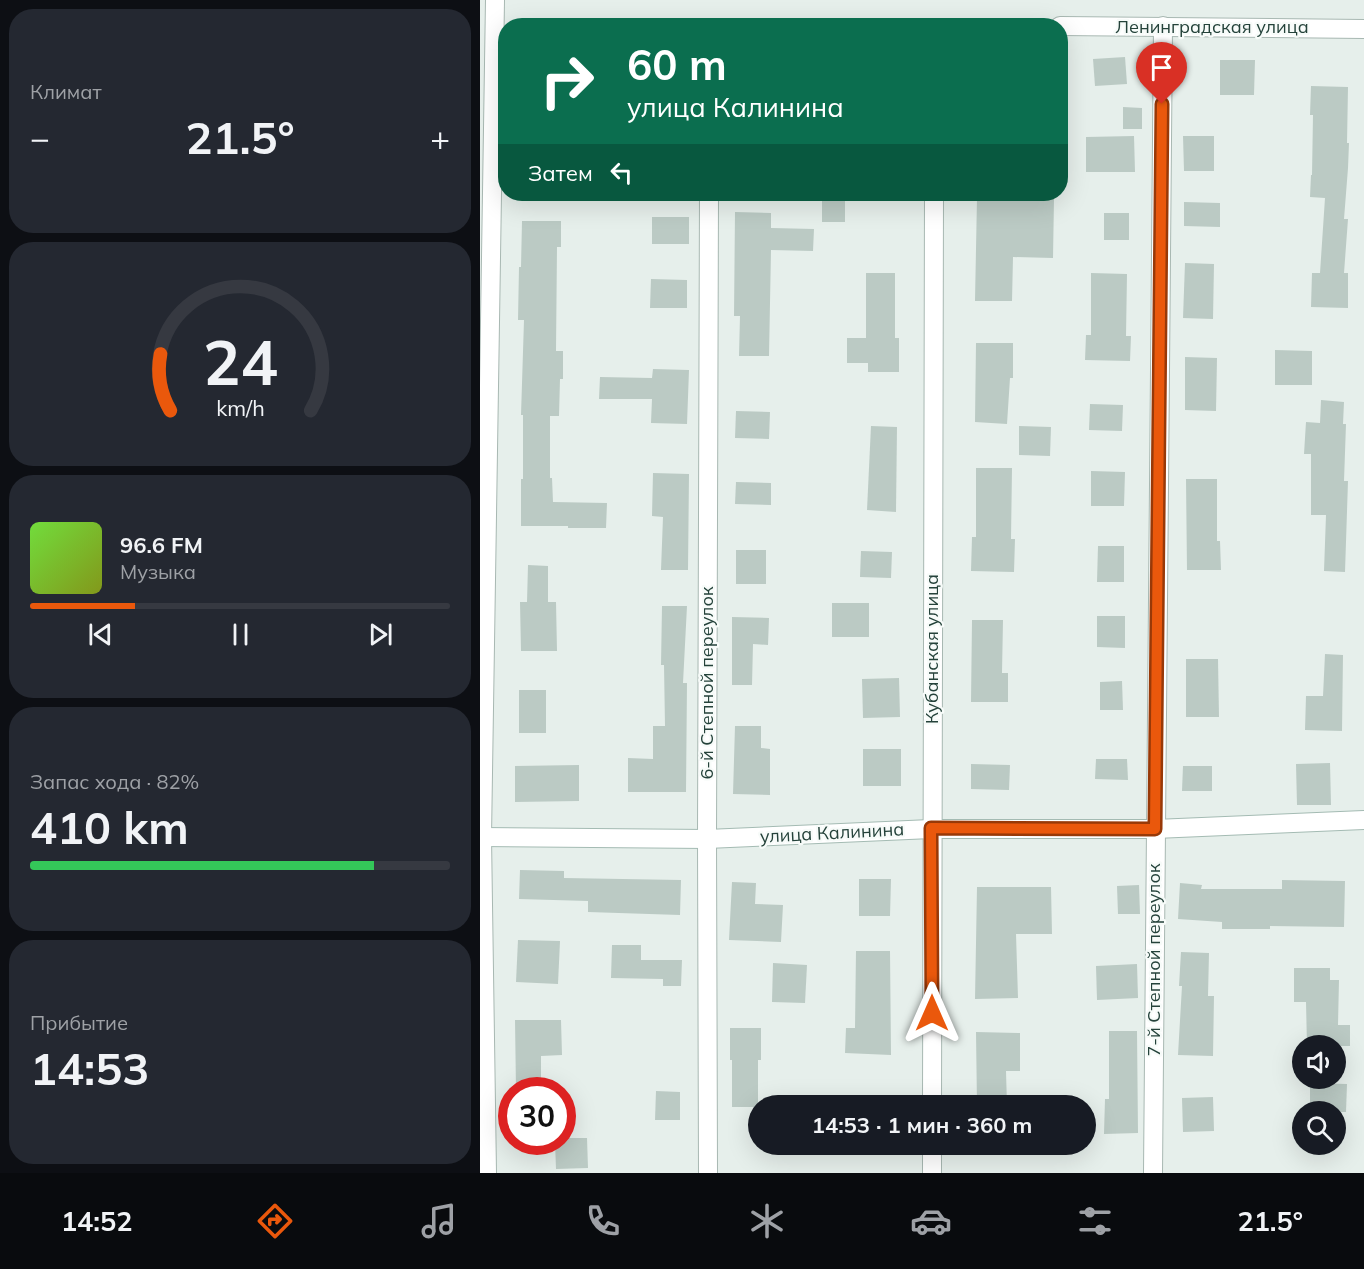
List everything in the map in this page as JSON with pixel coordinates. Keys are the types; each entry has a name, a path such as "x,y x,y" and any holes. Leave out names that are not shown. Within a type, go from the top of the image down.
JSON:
{"street":[{"path":"487,1173 481,837 495,0"},
{"name":"Ленинградская улица","path":"1068,26 1364,29"},
{"name":"7-й Степной переулок","path":"1153,1173 1163,26"},
{"name":"6-й Степной переулок","path":"708,1173 706,839 709,201"},
{"name":"Кубанская улица","path":"932,1095 934,201"},
{"name":"улица Калинина","path":"481,837 706,839 931,828 1155,829 1364,820"},
{"path":"932,1155 932,1173"}],"building":[{"path":"1125,57 1127,84 1095,86 1093,59"},
{"path":"1220,60 1255,60 1254,95 1220,95"},
{"path":"1311,86 1348,87 1347,143 1349,143 1344,219 1348,219 1344,273 1348,273 1348,308 1311,307 1312,273 1320,273 1325,198 1310,197 1313,115 1310,115"},
{"path":"1123,107 1142,108 1142,129 1123,129"},
{"path":"1134,136 1135,172 1086,172 1086,137"},
{"path":"1183,136 1214,136 1214,171 1184,171"},
{"path":"822,201 845,201 845,222 822,222"},
{"path":"977,201 1054,201 1053,258 1013,257 1012,301 975,301"},
{"path":"1184,202 1220,203 1220,227 1184,226"},
{"path":"735,212 771,213 771,228 814,229 813,251 771,250 769,356 739,356 740,316 734,316"},
{"path":"1104,213 1129,213 1129,240 1104,240"},
{"path":"652,217 689,217 689,244 652,244"},
{"path":"522,221 561,221 561,247 557,247 556,351 563,351 563,379 560,379 559,416 550,416 550,478 552,478 553,502 607,503 606,528 521,526 524,320 518,320"},
{"path":"1185,263 1214,264 1213,319 1183,318"},
{"path":"866,273 895,273 895,338 899,338 899,372 868,372 868,363 847,363 847,338 866,338"},
{"path":"1091,273 1127,274 1126,336 1131,336 1130,361 1085,360 1086,335 1091,335"},
{"path":"651,279 687,280 687,308 650,308"},
{"path":"976,343 1013,343 1013,378 1010,378 1007,424 975,422"},
{"path":"1275,350 1312,351 1312,385 1275,385"},
{"path":"1185,357 1217,358 1216,411 1185,410"},
{"path":"653,369 689,370 687,424 651,423 652,399 599,399 600,377 652,378"},
{"path":"1321,400 1344,402 1343,424 1346,424 1344,481 1348,481 1345,572 1324,571 1326,515 1311,515 1311,454 1304,454 1306,422 1320,423"},
{"path":"1090,404 1123,405 1122,431 1089,430"},
{"path":"736,411 770,412 769,439 735,438"},
{"path":"871,426 897,427 896,512 867,510"},
{"path":"1019,426 1051,427 1050,456 1019,455"},
{"path":"976,468 1012,468 1011,539 1015,539 1014,572 971,571 972,537 976,537"},
{"path":"1091,471 1125,472 1124,506 1091,506"},
{"path":"653,473 689,474 688,570 661,570 663,517 652,516"},
{"path":"1186,479 1217,479 1217,541 1220,541 1221,570 1187,570"},
{"path":"736,482 771,483 771,505 735,504"},
{"path":"1098,546 1124,546 1124,582 1097,582"},
{"path":"736,550 766,550 766,584 736,584"},
{"path":"861,551 892,552 891,578 860,577"},
{"path":"528,565 548,566 548,602 556,602 557,651 521,651 520,602 527,602"},
{"path":"832,603 869,603 869,637 832,637"},
{"path":"662,606 687,606 683,683 687,683 686,792 628,792 628,758 653,759 653,726 665,726 664,665 661,665"},
{"path":"1097,616 1125,616 1125,648 1097,647"},
{"path":"732,617 769,618 768,645 753,644 752,685 732,685"},
{"path":"972,620 1003,620 1002,673 1008,673 1008,702 971,702"},
{"path":"1325,654 1343,655 1342,731 1305,730 1306,696 1323,696"},
{"path":"1186,659 1218,659 1219,717 1186,717"},
{"path":"899,678 900,717 863,718 862,679"},
{"path":"1122,681 1123,710 1100,710 1100,682"},
{"path":"519,690 546,690 546,733 519,733"},
{"path":"735,726 761,726 761,748 770,749 770,795 733,794"},
{"path":"863,749 901,749 901,786 863,786"},
{"path":"1096,759 1127,759 1128,780 1095,779"},
{"path":"1330,763 1331,805 1297,805 1296,764"},
{"path":"971,764 1010,765 1009,790 971,789"},
{"path":"579,765 579,801 515,802 515,766"},
{"path":"1183,766 1212,766 1212,791 1182,791"},
{"path":"520,870 564,871 564,878 681,880 680,915 588,912 588,901 519,899"},
{"path":"859,879 891,879 890,916 859,916"},
{"path":"1282,880 1345,881 1344,927 1270,926 1270,929 1222,929 1222,922 1178,919 1180,883 1202,885 1201,889 1282,889"},
{"path":"732,882 756,883 755,904 783,905 781,942 729,940"},
{"path":"1139,885 1140,914 1118,914 1117,886"},
{"path":"977,887 1051,887 1052,934 1016,934 1018,998 975,999"},
{"path":"518,940 560,941 558,984 516,982"},
{"path":"612,945 641,945 641,960 682,960 681,986 663,986 663,979 611,978"},
{"path":"856,951 890,951 891,1055 845,1053 846,1028 855,1028"},
{"path":"1181,952 1209,953 1208,996 1214,996 1213,1056 1178,1055 1182,986 1179,986"},
{"path":"773,963 807,965 805,1003 772,1002"},
{"path":"1137,964 1138,998 1097,1000 1096,966"},
{"path":"1294,968 1330,968 1330,980 1339,980 1338,1025 1350,1025 1350,1046 1346,1046 1346,1035 1307,1035 1306,1002 1294,1002"},
{"path":"515,1020 561,1020 562,1055 541,1056 541,1077 516,1077"},
{"path":"730,1028 761,1028 758,1095 748,1095 748,1107 732,1107 732,1060 730,1060"},
{"path":"1109,1031 1137,1031 1138,1133 1104,1134 1105,1099 1109,1099"},
{"path":"976,1032 1020,1033 1020,1071 1006,1071 1007,1095 977,1095"},
{"path":"1347,1084 1346,1112 1346,1101 1310,1101 1310,1089 1346,1089"},
{"path":"656,1091 680,1092 680,1120 655,1120"},
{"path":"1213,1097 1214,1131 1183,1132 1182,1098"},
{"path":"576,1138 587,1138 588,1168 556,1169 555,1155 576,1155"}],"route":[{"path":"932,1013 931,828 1155,829 1162,104"}]}
